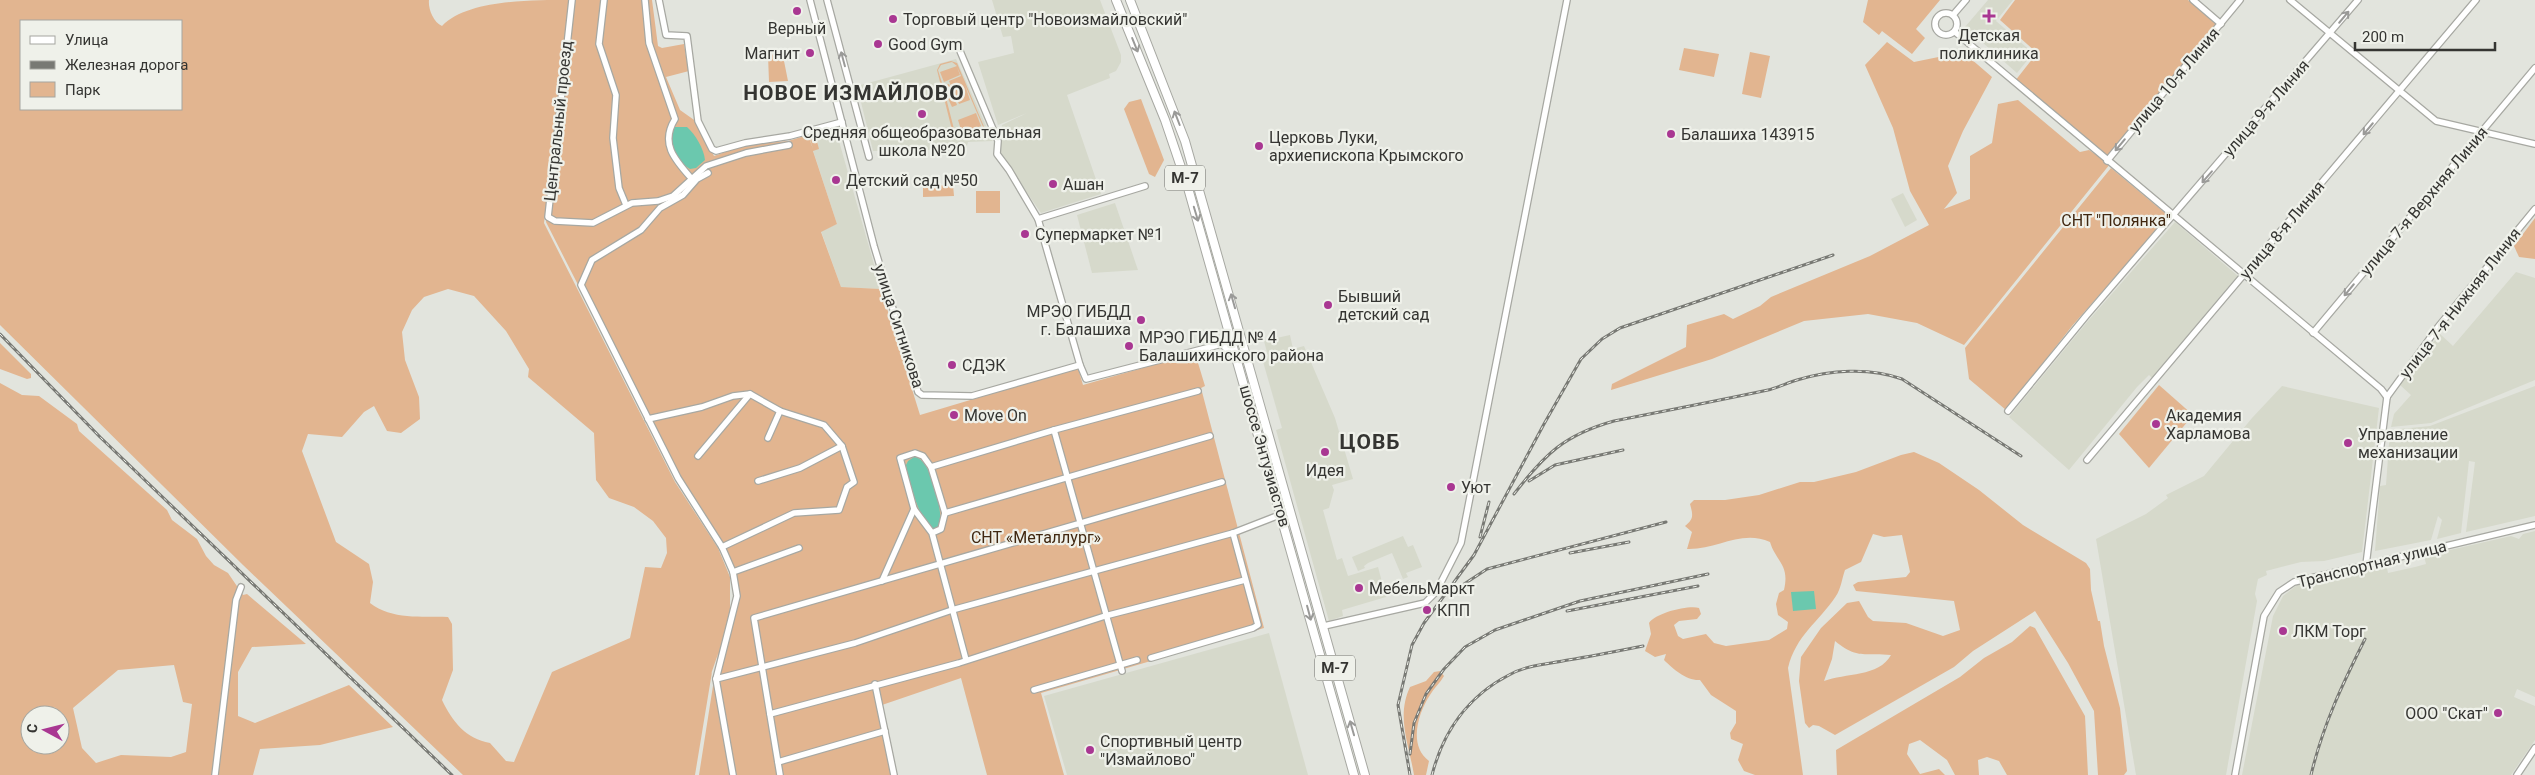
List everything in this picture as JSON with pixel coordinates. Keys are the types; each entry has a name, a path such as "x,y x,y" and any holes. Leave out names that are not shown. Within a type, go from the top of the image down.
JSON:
{"highway":[{"name":"шоссе Энтузиастов","path":"1116,0 1162,113 1188,188 1282,514 1354,775"},
{"name":"шоссе Энтузиастов","path":"1130,0 1185,141 1365,775"}],"street":[{"name":"Центральный проезд","path":"572,0 548,217 554,221 585,224 605,218 626,205 658,201 673,196 706,166 746,153 789,145"},
{"name":"Центральный проезд","path":"604,0 599,44 616,95 613,138 619,188 626,205"},
{"path":"645,0 649,43 675,119 668,130 667,140 674,156 691,178"},
{"path":"659,0 666,35 687,36 698,121 712,149 716,151 745,143 790,136 842,122 810,0"},
{"path":"827,0 869,157"},
{"path":"1324,626 1425,603 1436,592 1461,543 1567,0"},
{"path":"1954,15 1966,0"},
{"path":"2193,0 2221,24"},
{"name":"улица 10-я Линия","path":"2107,161 2240,0"},
{"path":"2290,0 2436,122 2535,144"},
{"name":"улица 9-я Линия","path":"2008,412 2086,316 2358,0"},
{"name":"улица 8-я Линия","path":"2087,460 2476,0"},
{"path":"1946,12 1954,15 1958,25 1955,32 1944,36 1938,32 1935,25 1939,15 1946,12"},
{"path":"1955,32 2381,390 2386,397 2366,565"},
{"path":"960,51 998,140 997,154 1009,170 1038,219 1086,379 1222,344 1238,360"},
{"name":"улица 7-я Верхняя Линия","path":"2313,333 2535,68"},
{"name":"улица Ситникова","path":"842,122 886,286 920,394 972,396 1080,364"},
{"path":"708,172 697,179 683,195 660,208 641,230 592,260 581,285 678,478 722,547 733,572 737,596 716,679 732,775"},
{"path":"1038,219 1145,186"},
{"name":"улица 7-я Нижняя Линия","path":"2386,397 2438,328 2535,209"},
{"path":"931,467 1054,430 1198,391"},
{"path":"648,419 702,406 733,396 750,394 780,411 824,426 842,446 854,482 847,486 839,510 794,513 722,547"},
{"path":"698,456 750,394"},
{"path":"768,438 780,411"},
{"path":"1054,430 1121,668"},
{"path":"945,513 1210,436"},
{"path":"758,480 800,468 842,446"},
{"path":"932,533 941,529 945,513 931,467 923,456 915,453 900,458 914,508 932,533 938,564 966,660"},
{"path":"780,775 754,618 1222,482"},
{"path":"882,581 914,508"},
{"path":"716,679 855,643 952,610 1092,570 1233,533 1282,514"},
{"name":"Транспортная улица","path":"2235,775 2264,616 2279,592 2294,582 2535,524"},
{"path":"1151,658 1185,651 1258,625 1233,533"},
{"path":"733,572 799,548"},
{"path":"770,714 966,660 1105,616 1245,580"},
{"path":"215,775 236,600 241,587"},
{"path":"1034,690 1121,668 1136,660"},
{"path":"875,684 894,775"},
{"path":"778,762 885,731"},
{"path":"2517,775 2535,748"}],"shaded area":[{"path":"992,0 1100,0 1121,55 1121,62 1116,71 1109,74 1110,78 1067,95 1101,194 1041,213 999,152 1002,125 1027,113 998,125 978,62 1014,53 1011,36 1003,37"},
{"path":"1988,0 2013,0 1996,21 2033,53 2017,73 1965,27"},
{"name":"Средняя общеобразовательная школа №20","path":"956,59 993,141 968,142 966,149 873,151 857,86"},
{"path":"673,127 687,127 699,142 705,160 696,168 690,169 676,156 671,139"},
{"name":"Детский сад №50","path":"835,127 881,289 841,287 821,231 837,224 808,135"},
{"path":"1903,193 1917,220 1905,227 1891,199"},
{"path":"1115,203 1138,270 1092,273 1077,215"},
{"path":"2175,222 2238,276 2153,379 2149,375 2137,387 2069,470 2009,417 2088,321"},
{"path":"2516,272 2535,278 2535,380 2431,423 2391,427 2394,414 2411,395 2399,384 2440,334 2453,346"},
{"path":"1290,335 1293,349 1304,346 1335,418 1353,479 1332,485 1334,490 1329,508 1323,510 1337,560 1342,558 1348,576 1378,567 1386,597 1342,610 1343,616 1329,621 1276,430 1282,428 1262,358 1268,356 1264,341"},
{"path":"2282,386 2379,408 2362,552 2324,561 2301,562 2266,571 2267,575 2258,579 2255,594 2257,601 2226,775 2136,775 2096,539 2146,514 2168,498 2166,495 2204,476 2252,418"},
{"path":"2535,386 2535,516 2466,532 2475,462 2469,461 2461,533 2437,539 2442,520 2438,516 2431,540 2375,551 2380,486 2386,485 2390,430 2430,426"},
{"path":"914,457 926,466 935,487 940,510 940,527 934,529 924,519 909,480 906,465"},
{"path":"2535,531 2535,697 2517,689 2514,697 2535,706 2535,740 2511,775 2242,775 2273,616 2283,596 2297,585 2386,563 2388,573 2415,567 2426,564 2424,556 2511,536 2519,539 2523,534"},
{"path":"1403,536 1408,547 1413,545 1422,567 1406,573 1408,577 1403,579 1392,553 1368,563 1364,566 1365,568 1358,571 1352,557"},
{"path":"1814,591 1816,609 1793,611 1791,592"},
{"path":"1269,633 1308,775 1067,775 1044,696"}],"green space":[{"name":"СНТ «Металлург»","path":"0,0 429,0 432,14 442,26 453,17 483,6 518,1 569,0 544,223 675,482 718,548 730,577 730,615 735,596 730,572 723,554 679,483 546,222 570,0 652,0 658,46 662,48 684,44 689,71 666,77 680,110 697,122 714,156 745,145 788,141 808,135 813,149 810,139 816,138 819,149 813,151 837,224 821,232 841,287 881,289 920,415 1078,368 1083,385 1195,353 1205,386 1201,388 1264,628 1041,693 1064,775 987,775 961,678 882,705 897,775 699,775 718,654 711,674 712,672 695,775 463,775 243,565 0,325","holes":["448,289 474,296 506,331 529,369 528,377 594,433 596,480 609,498 634,507 653,521 666,538 667,553 661,568 645,567 630,638 552,672 514,762 506,761 490,743 474,738 461,728 450,715 442,700 453,670 452,624 448,617 397,615 370,603 373,582 369,564 336,542 302,451 308,434 342,437 364,412 374,406 387,431 401,433 420,419 419,397 405,360 402,332 412,310 424,297"]},
{"path":"1868,0 1940,0 1916,29 1925,38 1912,54 1882,31 1879,35 1863,22"},
{"path":"2015,0 2188,0 2217,25 2107,159 2015,81 2037,53 2000,20"},
{"path":"1887,42 1914,62 1963,52 1992,77 1963,131 1948,166 1957,193 1944,209 1970,199 1970,156 1992,143 1998,104 2018,100 2080,152 2089,150 2110,164 1964,345 1917,323 1868,314 1804,321 1712,359 1611,390 1612,384 1686,347 1687,325 1724,314 1733,319 1760,306 1771,297 1870,256 1929,225 1910,191 1893,128 1865,65"},
{"path":"1684,48 1719,54 1714,77 1679,70"},
{"path":"1750,52 1770,56 1761,98 1742,94"},
{"path":"780,54 781,58 778,59 784,61 788,81 769,82 768,55"},
{"path":"951,61 957,63 985,129 981,137 957,137 953,134 937,70 940,64","holes":["952,62 957,66 940,72 944,82 960,75 957,67 961,76 949,81 959,104 970,100 965,85 984,129 980,136 958,136 955,133 944,90 952,107 957,105 949,84 943,86 938,70 941,65"]},
{"path":"1141,99 1164,160 1155,177 1149,174 1124,109 1129,102"},
{"path":"976,113 981,126 962,133 958,120"},
{"name":"СНТ \"Полянка\"","path":"2111,168 2165,213 2167,218 2072,326 2006,410 1969,379 1965,348"},
{"path":"953,185 954,196 923,197 923,186"},
{"path":"976,191 1000,191 1000,213 976,213"},
{"path":"2535,218 2535,259 2519,257 2514,246"},
{"path":"0,343 31,374 31,378 27,379 0,369"},
{"path":"0,383 22,395 39,396 77,424 79,431 167,510 172,520 197,539 206,556 214,565 228,573 243,595 247,594 306,644 252,647 238,672 238,716 255,723 349,685 393,727 320,745 260,749 253,775 0,775","holes":["174,665 183,702 192,704 186,752 171,757 121,755 96,763 82,748 73,708 118,670"]},
{"name":"Академия Харламова","path":"2159,385 2193,415 2149,468 2119,434"},
{"path":"1914,452 1939,463 1979,490 2023,525 2086,563 2090,569 2091,590 2120,708 2127,771 2124,775 2098,775 2094,711 2068,663 2035,611 1973,651 1954,667 1835,735 1819,726 1813,725 1809,728 1805,723 1799,681 1801,657 1821,628 1847,603 1859,601 1868,617 1873,621 1906,623 1943,636 1960,630 1954,601 1856,591 1853,585 1858,582 1906,577 1910,572 1902,535 1884,537 1873,534 1861,562 1845,570 1836,596 1796,647 1788,668 1803,775 1755,775 1744,771 1738,760 1743,744 1731,739 1730,733 1736,723 1736,711 1711,695 1700,680 1690,679 1680,674 1664,660 1666,654 1655,657 1645,651 1651,634 1649,623 1658,616 1680,609 1699,608 1701,614 1697,619 1679,621 1674,625 1678,636 1683,639 1706,634 1714,643 1726,646 1769,640 1787,629 1788,622 1778,615 1776,604 1779,593 1784,590 1785,574 1770,542 1749,538 1687,549 1692,532 1685,526 1691,519 1690,504 1694,500 1725,500 1759,495 1800,482 1814,482 1856,472","holes":["1835,641 1856,653 1891,655 1886,662 1870,671 1824,681 1832,659"]},
{"path":"2030,626 2035,628 2085,716 2088,775 2007,775 1999,761 1987,757 1978,760 1979,775 1955,775 1947,760 1920,740 1909,744 1907,754 1920,774 1939,769 1945,775 1837,775 1836,750 1960,677 1984,658 2012,642"},
{"path":"1440,671 1444,676 1426,702 1417,729 1419,747 1429,761 1426,775 1414,775 1405,731 1404,709 1406,698 1410,687 1426,681 1434,672"}],"railway":[{"path":"1410,775 1398,705 1412,645 1424,623 1474,555 1581,359 1602,339 1620,328 1833,255"},
{"path":"0,334 100,437 452,775"},
{"path":"1514,494 1546,457 1557,448 1582,433 1597,427 1614,421 1768,390 1797,380 1836,372 1863,371 1902,379 2021,456"},
{"path":"1529,481 1555,465 1623,450"},
{"path":"1480,537 1489,502"},
{"path":"1455,590 1487,569 1666,522"},
{"path":"1570,553 1629,542"},
{"path":"1410,754 1414,723 1426,694 1444,669 1465,647 1495,630 1580,601 1708,574"},
{"path":"1567,611 1698,586"},
{"path":"2311,775 2321,739 2334,706 2365,639"},
{"path":"1432,775 1450,730 1481,693 1494,684 1530,667 1643,646"}],"place":[{"name":"Верный","path":"797,11"},
{"name":"Детская поликлиника","path":"1989,16"},
{"name":"Торговый центр \"Новоизмайловский\"","path":"893,19"},
{"name":"Good Gym","path":"878,44"},
{"name":"Магнит","path":"810,53"},
{"name":"Средняя общеобразовательная школа №20","path":"922,114"},
{"name":"Балашиха 143915","path":"1671,134"},
{"name":"Церковь Луки, архиепископа Крымского","path":"1259,146"},
{"name":"Детский сад №50","path":"836,180"},
{"name":"Ашан","path":"1053,184"},
{"name":"Супермаркет №1","path":"1025,234"},
{"name":"Бывший детский сад","path":"1328,305"},
{"name":"МРЭО ГИБДД г. Балашиха","path":"1141,320"},
{"name":"МРЭО ГИБДД № 4 Балашихинского района","path":"1129,346"},
{"name":"СДЭК","path":"952,365"},
{"name":"Move On","path":"954,415"},
{"name":"Академия Харламова","path":"2156,424"},
{"name":"Управление механизации","path":"2348,443"},
{"name":"Идея","path":"1325,452"},
{"name":"Уют","path":"1451,487"},
{"name":"МебельМаркт","path":"1359,588"},
{"name":"КПП","path":"1427,610"},
{"name":"ЛКМ Торг","path":"2283,631"},
{"name":"ООО \"Скат\"","path":"2498,713"},
{"name":"Спортивный центр \"Измайлово\"","path":"1090,750"}],"district":[{"name":"НОВОЕ ИЗМАЙЛОВО","path":"854,93"},
{"name":"ЦОВБ","path":"1370,442"}]}
